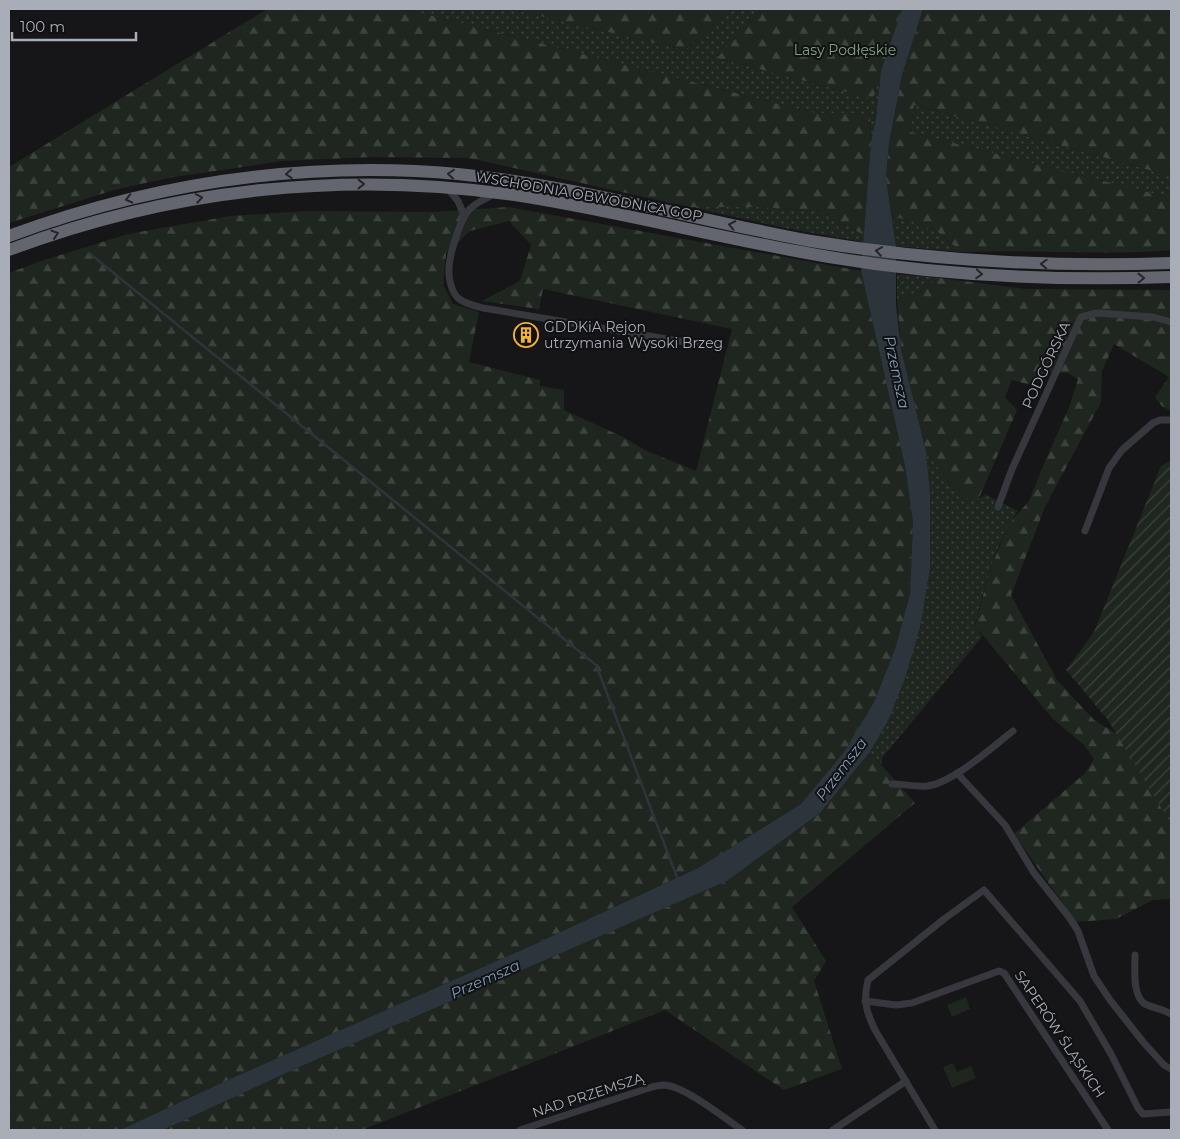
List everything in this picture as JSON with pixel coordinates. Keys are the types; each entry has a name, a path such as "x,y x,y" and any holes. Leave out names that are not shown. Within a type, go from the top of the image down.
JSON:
{"highway":[{"name":"WSCHODNIA OBWODNICA GOP","path":"9,236 94,208 188,186 270,175 372,171 451,174 520,183 780,234 878,251 1046,264 1171,263"},
{"name":"WSCHODNIA OBWODNICA GOP","path":"9,250 117,216 163,205 236,192 335,184 381,184 446,187 497,193 607,212 782,249 881,265 1056,278 1171,277"}],"street":[{"path":"446,187 458,201 464,215"},
{"path":"497,193 471,207 464,215 450,261 449,274 452,288 458,298 484,308 720,348"},
{"name":"PODGÓRSKA","path":"998,507 1012,469 1081,317 1097,313 1152,317 1171,322"},
{"path":"1085,531 1109,468 1122,450 1153,423 1160,420 1171,420"},
{"path":"892,784 926,786 939,784 957,773 1013,731"},
{"path":"957,773 1005,825 1034,873 1069,917 1078,932 1094,976 1110,1000 1144,1043 1164,1065 1171,1069"},
{"name":"SAPERÓW ŚLĄSKICH","path":"1108,1130 1004,973 999,972 912,1003 896,1005 865,1002 868,980 944,919 984,890 1080,1001 1112,1054 1138,1108 1143,1114 1171,1112"},
{"path":"1135,955 1135,980 1142,1001 1147,1005 1171,1014"},
{"path":"865,1002 868,1016 875,1030 935,1130"},
{"path":"833,1130 906,1081"},
{"name":"NAD PRZEMSZĄ","path":"520,1130 652,1087 664,1085 689,1094 742,1130"}],"green space":[{"path":"267,9 401,9 814,113 854,113 870,116 871,142 864,235 819,211 761,207 689,207 468,158 372,157 282,161 168,178 114,190 9,223 9,167"},
{"path":"401,9 510,9 685,50 732,9 763,9 717,58 873,99 881,71 876,118 871,142 870,116 854,113 814,113"},
{"path":"510,9 732,9 685,50"},
{"name":"Lasy Podłęskie","path":"763,9 902,9 873,99 717,58"},
{"path":"923,9 1171,9 1171,176 914,105 910,132 1171,198 1171,250 1145,252 961,252 938,232 914,222 892,216 886,178 889,144 902,75"},
{"path":"914,105 1171,176 1171,198 910,132"},
{"path":"508,207 861,271 905,466 913,523 910,594 895,649 874,702 844,752 801,804 698,868 535,944 230,1079 120,1130 9,1130 9,273 128,234 230,216 308,211 433,212","holes":["509,221 531,245 520,281 482,301 539,309 543,289 732,329 696,471 647,451 623,437 564,410 564,390 540,386 540,380 469,362 479,312 453,304 443,284 446,253 470,231"]},
{"path":"689,207 761,207 819,211 864,235 863,242 790,229"},
{"path":"892,216 914,222 938,232 961,252 896,246"},
{"path":"897,274 939,278 921,291 897,299"},
{"path":"939,278 1026,289 1171,290 1171,411 1162,406 1155,397 1169,377 1114,344 1102,371 1101,402 1045,507 1011,595 1057,680 1094,720 1171,767 1171,899 1153,900 1116,919 1076,922 1014,834 1084,774 1094,759 1084,745 1053,719 975,626 989,573 1008,525 1029,501 1068,410 1078,379 1068,373 1044,373 1031,385 1012,380 1005,397 1017,410 979,498 966,498 950,484 926,451 901,349 897,299 921,291"},
{"path":"926,451 950,484 979,498 986,495 1018,511 996,552 987,581 975,625 982,637 882,758 882,765 870,752 889,719 920,628 930,569 930,493"},
{"path":"1171,460 1171,824 1108,720 1066,670 1094,632 1161,466"},
{"path":"870,752 915,803 792,907 826,961 814,981 842,1069 784,1090 665,1010 362,1130 163,1130 295,1069 727,881 820,813"},
{"path":"966,997 970,1009 952,1017 947,1005"},
{"path":"953,1063 957,1072 971,1066 976,1078 952,1088 943,1067"}],"water":[{"name":"Przemsza","path":"902,9 923,9 902,75 889,144 886,178 896,246 896,305 901,349 926,451 930,493 930,569 920,628 905,678 889,719 870,752 820,813 727,881 295,1069 163,1130 120,1130 230,1079 535,944 698,868 801,804 844,752 874,702 895,649 910,594 913,523 905,466 861,271 871,142 876,118 881,71"}],"waterway":[{"path":"89,253 596,665 678,880"}],"place":[{"name":"GDDKiA Rejon utrzymania Wysoki Brzeg","path":"526,335"}]}
